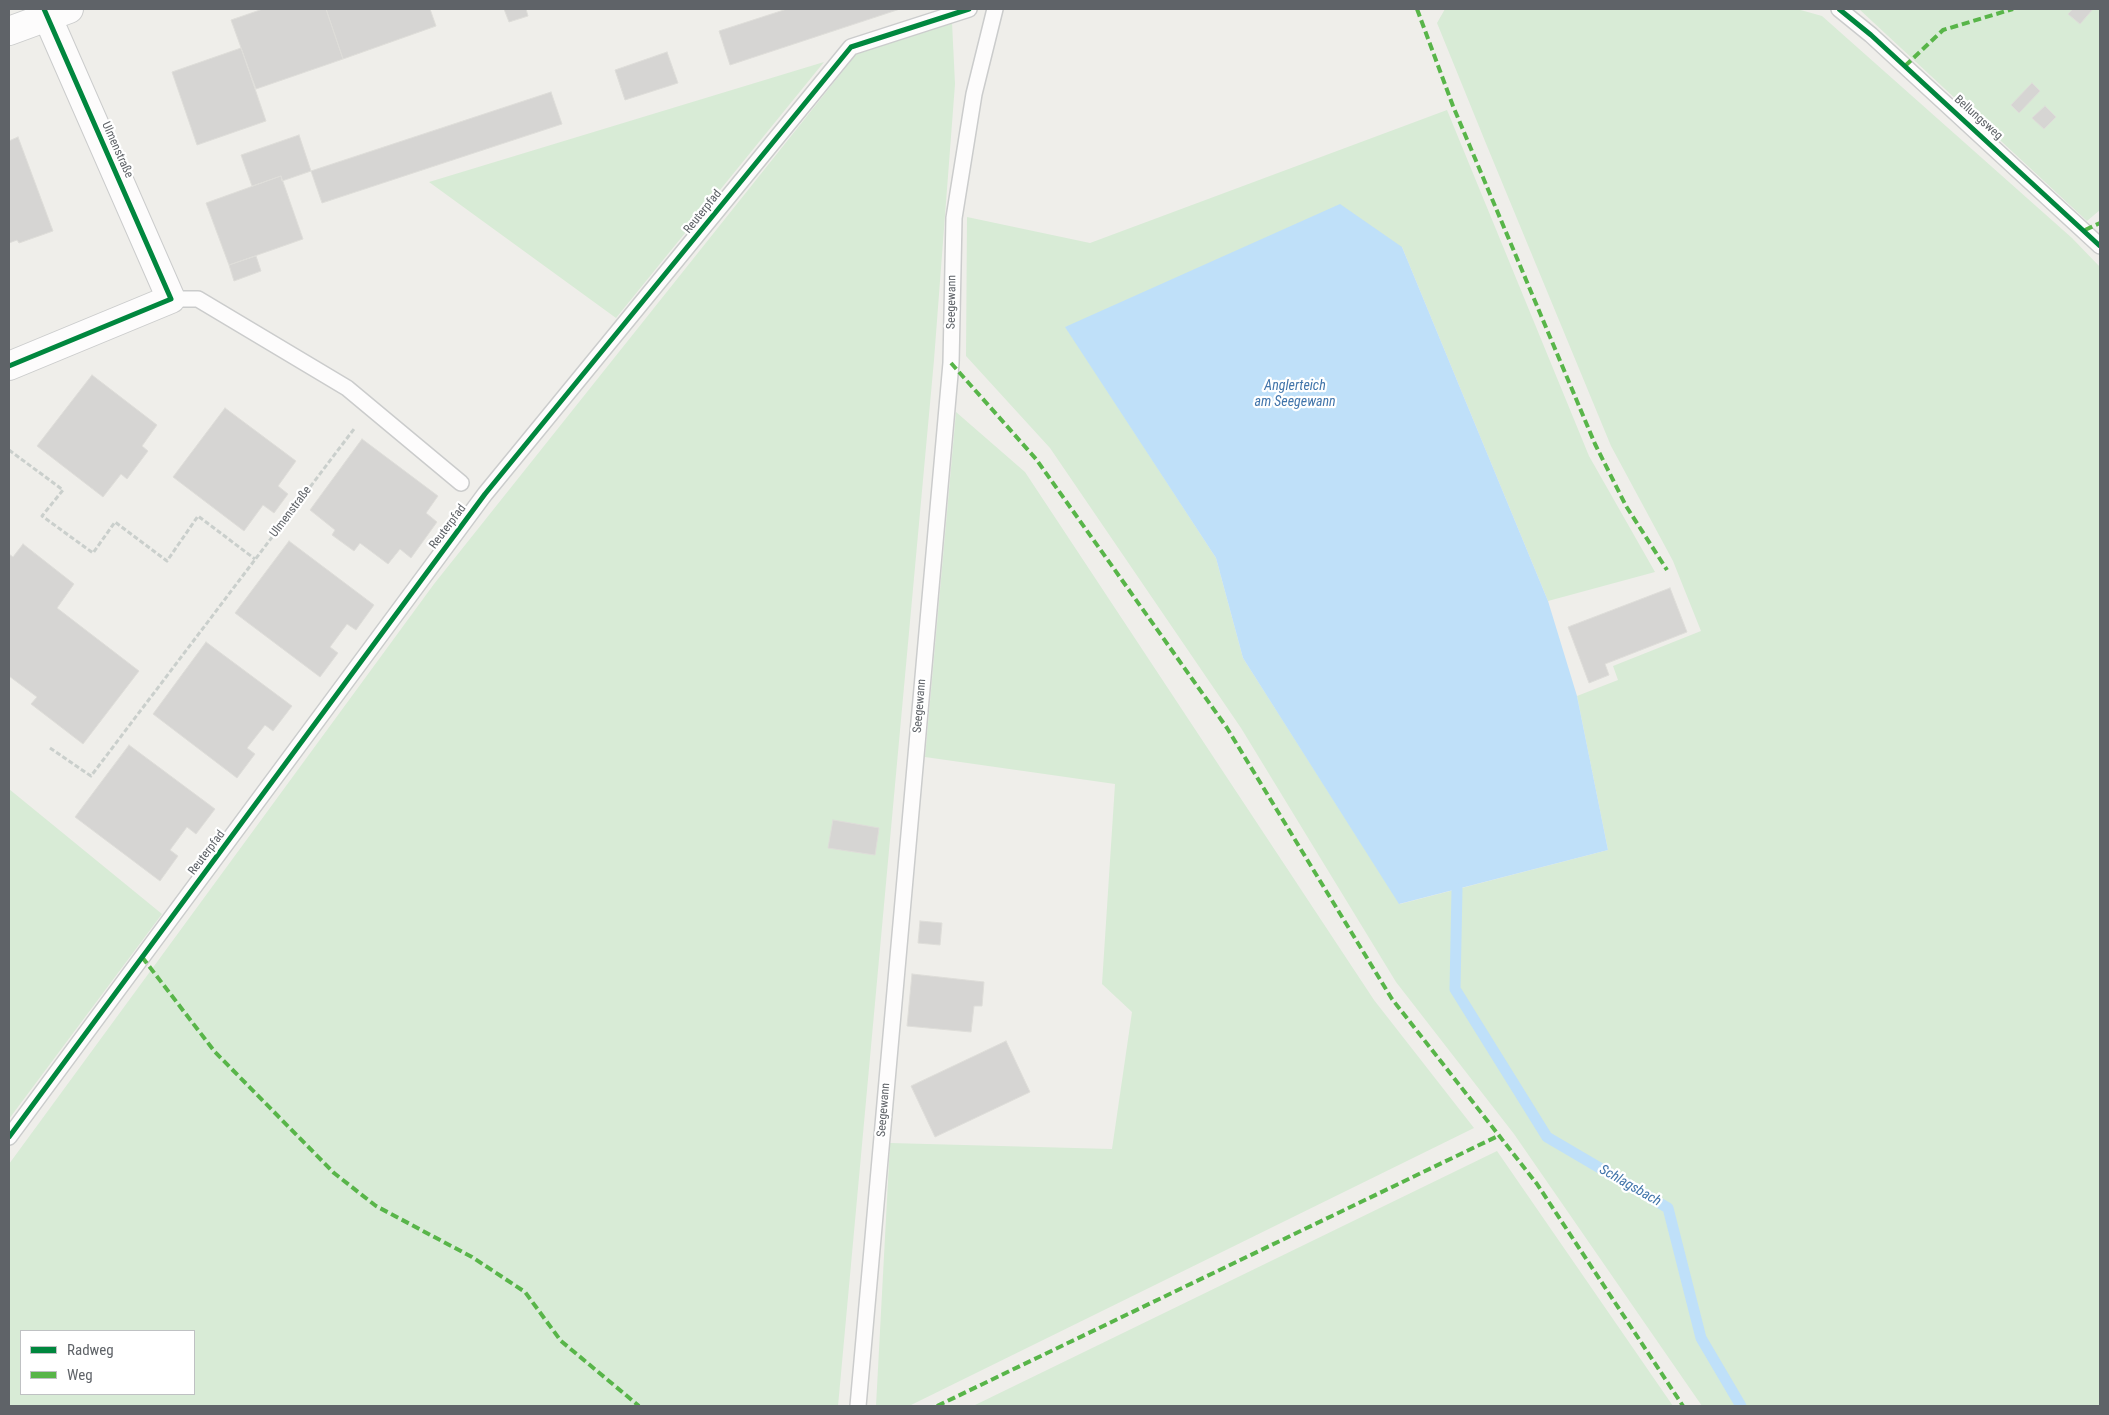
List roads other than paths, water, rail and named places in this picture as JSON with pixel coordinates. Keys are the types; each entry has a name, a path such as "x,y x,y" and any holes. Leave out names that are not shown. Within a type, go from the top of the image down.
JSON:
{"street":[{"path":"9,31 53,11"},
{"name":"Ulmenstraße","path":"53,11 171,299"},
{"path":"9,366 171,299"}],"lane":[{"name":"Reuterpfad","path":"9,1137 485,494 850,47 969,9"},
{"name":"Seegewann","path":"858,1406 951,363 954,218 974,94 995,9"},
{"name":"Bellungsweg","path":"1839,9 1871,35 2100,246"},
{"path":"171,299 198,298 347,388 371,406 460,483"}],"water":[{"name":"Anglerteich am Seegewann","path":"1340,204 1402,247 1548,601 1577,696 1608,850 1399,904 1243,658 1216,558 1065,327"}],"waterway":[{"name":"Schlagsbach","path":"1457,889 1455,989 1547,1137 1668,1208 1701,1338 1741,1406"}]}
